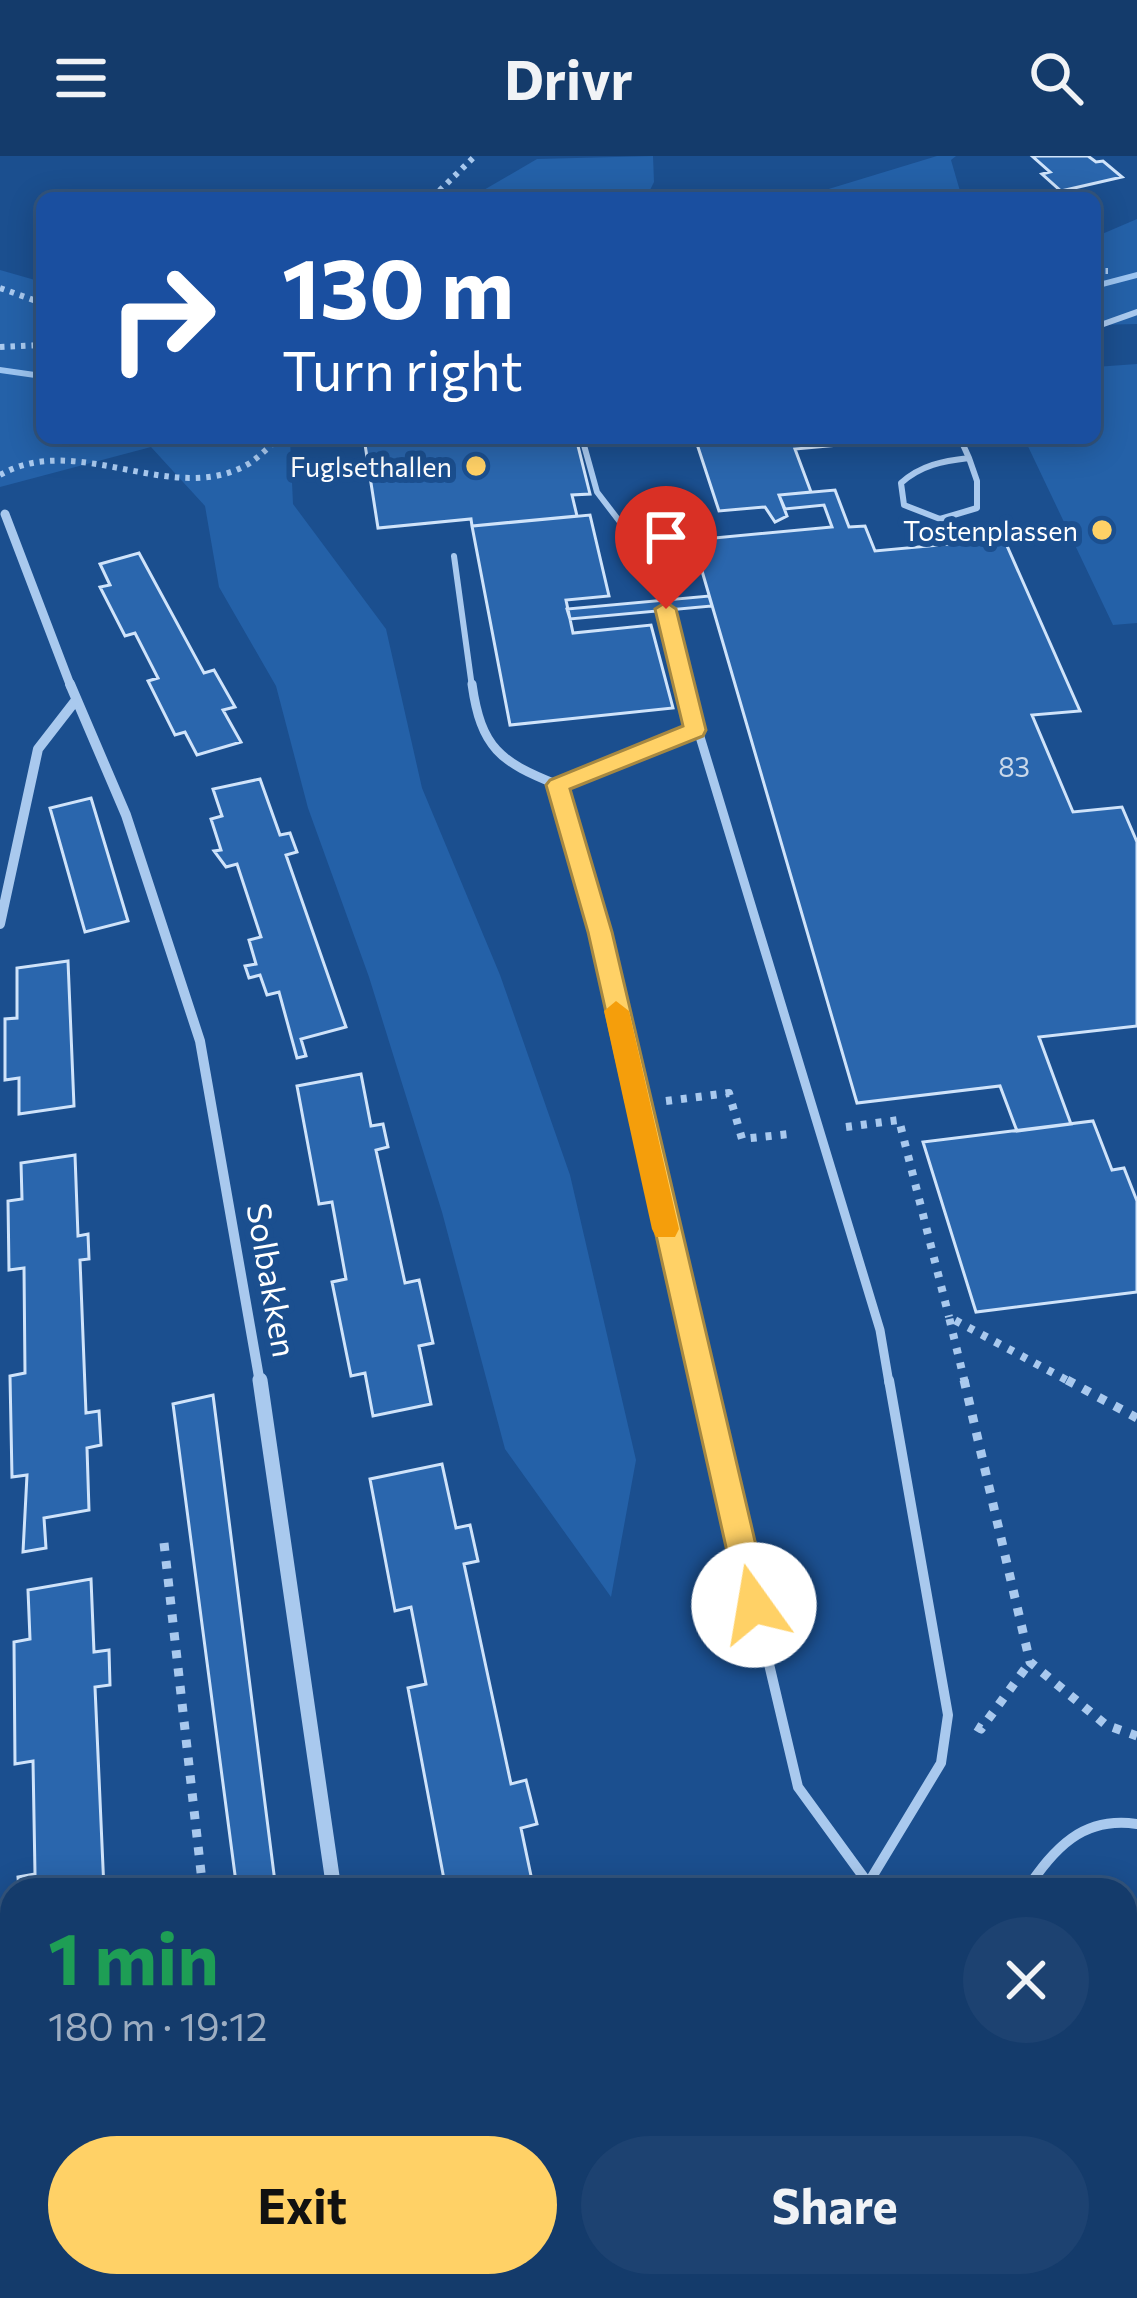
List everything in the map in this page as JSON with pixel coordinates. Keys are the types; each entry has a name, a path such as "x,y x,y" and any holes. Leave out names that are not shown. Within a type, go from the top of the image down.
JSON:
{"street":[{"name":"Solbakken","path":"5,514 126,815 200,1041 254,1341 332,1878"},
{"path":"0,924 38,749 76,700"}],"lane":[{"path":"1101,325 1137,312"},
{"path":"584,444 597,492 656,569 695,730 880,1330 949,1714 941,1763 876,1878"},
{"path":"963,444 969,458 981,486 977,508 959,518 934,520 904,505 901,483 914,470 932,461 969,458"},
{"path":"454,556 478,726 509,766 558,785 695,730"},
{"path":"558,785 600,932 636,1104 798,1787 865,1878"},
{"path":"1034,1878 1056,1846 1078,1829 1096,1822 1137,1824"}],"path":[{"path":"438,192 475,156"},
{"path":"1101,271 1108,271"},
{"path":"0,288 36,301"},
{"path":"0,347 36,345"},
{"path":"0,475 16,463 38,458 161,477 200,474 253,462 272,444"},
{"path":"636,1104 729,1093 742,1139 899,1120 1030,1662 1106,1725 1137,1736"},
{"path":"949,1317 1137,1418"},
{"path":"164,1543 202,1878"},
{"path":"949,1714 981,1729 1030,1662"}],"shaded area":[{"path":"653,156 654,182 649,192 480,192 537,159"},
{"path":"937,156 956,156 951,160 960,192 819,192"},
{"path":"1137,219 1137,324 1101,325 1101,234"},
{"path":"0,270 36,280 36,444 290,444 293,504 386,629 422,788 500,975 570,1175 636,1460 611,1597 505,1449 442,1212 369,977 308,808 276,686 219,587 205,506 151,447 0,487"},
{"name":"Tostenplassen","path":"1137,364 1137,623 1113,625 1027,444 1101,444 1101,367"}],"building":[{"path":"1032,156 1088,156 1103,161 1122,177 1061,191 1042,174 1050,172"},
{"name":"Fuglsethallen","path":"365,444 578,444 590,494 572,495 577,516 472,526 471,519 378,528"},
{"path":"697,444 850,444 795,449 811,492 779,495 787,516 775,522 765,507 719,511"},
{"path":"835,490 849,527 865,526 875,551 1004,539 1080,711 1032,715 1073,812 1122,807 1137,842 1137,1026 1039,1037 1071,1124 1017,1131 1000,1086 857,1103 693,540 832,527 824,505 785,509 779,495"},
{"path":"590,515 609,596 566,600 573,633 651,625 673,708 510,725 472,526"},
{"path":"139,553 204,673 214,670 235,707 223,710 241,742 197,755 185,732 175,735 148,681 158,678 135,633 125,636 100,587 110,585 100,564"},
{"path":"709,596 712,606 570,619 567,609"},
{"path":"260,779 280,835 290,833 297,852 286,855 346,1027 301,1039 306,1056 297,1058 279,992 267,995 260,975 249,978 245,966 256,964 249,940 261,937 237,864 226,867 214,851 221,850 211,819 222,816 213,789"},
{"path":"91,798 128,921 85,932 50,808"},
{"path":"68,961 74,1106 19,1114 19,1078 5,1080 5,1019 17,1018 17,968"},
{"path":"361,1074 371,1126 383,1124 388,1147 376,1150 405,1283 419,1280 433,1343 419,1346 431,1404 373,1416 365,1373 351,1376 332,1282 346,1279 332,1202 319,1204 297,1086"},
{"path":"1093,1121 1112,1170 1124,1168 1137,1201 1137,1292 976,1312 923,1142"},
{"path":"75,1155 78,1236 88,1234 89,1259 80,1260 86,1413 99,1411 101,1445 87,1448 89,1510 44,1518 46,1548 23,1552 27,1475 12,1477 10,1376 25,1373 24,1268 9,1270 8,1201 22,1199 21,1163"},
{"path":"213,1395 274,1878 235,1878 173,1404"},
{"path":"442,1464 456,1528 470,1525 478,1561 464,1564 511,1784 526,1780 537,1824 521,1828 531,1878 444,1878 408,1688 426,1684 411,1607 395,1611 370,1479"},
{"path":"91,1579 94,1652 109,1650 110,1685 95,1687 103,1878 18,1878 35,1874 33,1761 15,1764 14,1642 30,1639 28,1590"}],"waterway":[{"path":"1101,284 1137,275"},
{"path":"0,370 36,375"}],"slow traffic":[{"path":"616,1011 665,1229"}],"place":[{"name":"Fuglsethallen","path":"476,466"},
{"name":"Tostenplassen","path":"1102,530"}],"route":[{"path":"666,609 695,730 558,785 600,932 754,1605"}]}
